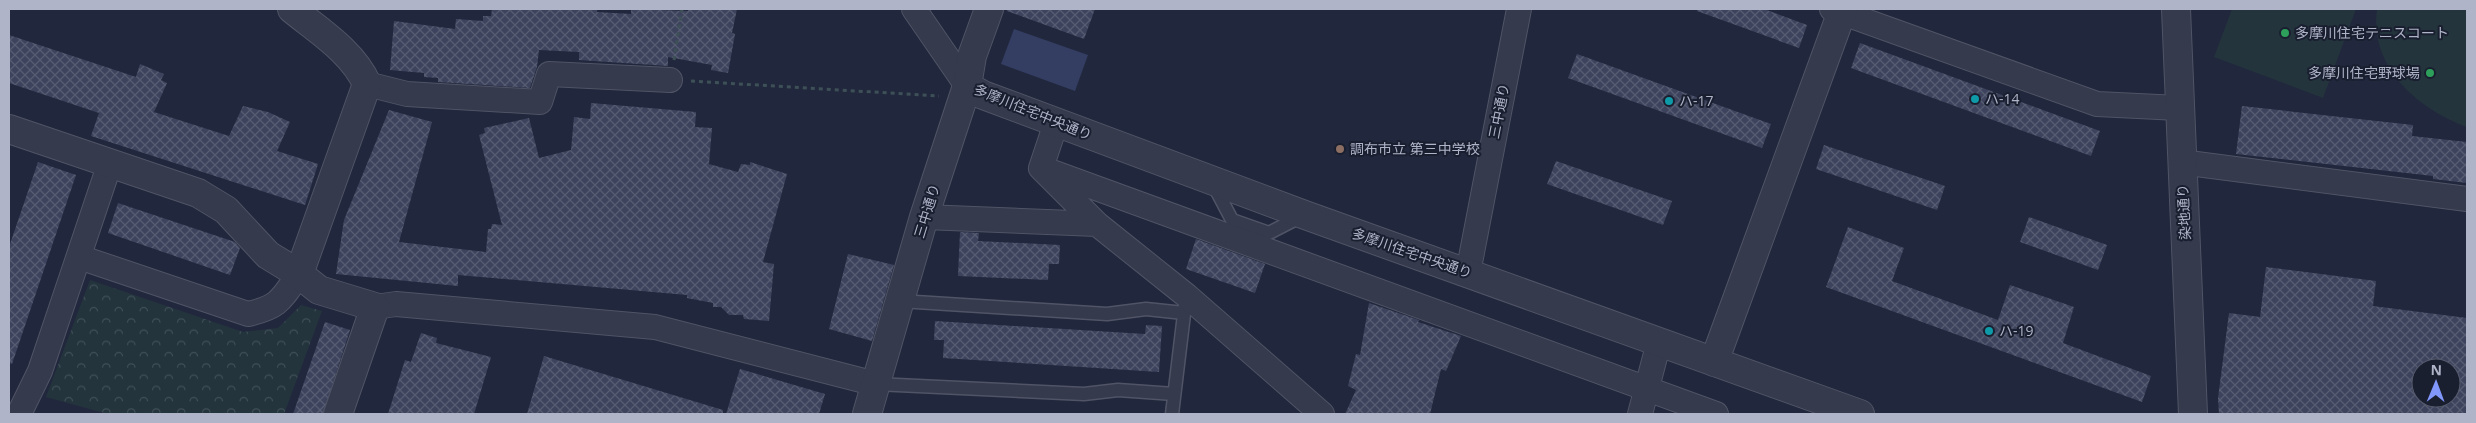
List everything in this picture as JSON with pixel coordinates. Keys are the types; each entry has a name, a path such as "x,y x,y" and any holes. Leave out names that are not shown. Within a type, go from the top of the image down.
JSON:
{"street":[{"path":"79,257 248,314 270,309 284,296 299,274 367,84 361,70 350,58 292,9"},
{"path":"914,9 965,92"},
{"name":"三中通り","path":"867,414 924,216 965,92 972,56 989,9"},
{"name":"三中通り","path":"1468,272 1519,9"},
{"name":"染地通り","path":"2176,9 2193,414"},
{"path":"1714,362 1839,10 2097,104 2179,108"},
{"path":"367,84 407,94 540,102 549,74 670,80"},
{"name":"多摩川住宅中央通り","path":"965,92 983,95 1304,215 1468,272 1860,414"},
{"path":"1041,168 1056,123"},
{"path":"9,129 198,193 226,210 268,255 299,274 319,290 375,307 396,304 655,327 876,384"},
{"path":"2181,162 2467,199"},
{"path":"19,414 40,371 110,163"},
{"path":"1041,168 1097,224 1186,305 1322,414"},
{"path":"1041,168 1716,414"},
{"path":"924,216 1097,224"},
{"path":"338,414 375,307"},
{"path":"1640,414 1659,342"}],"lane":[{"path":"900,301 1107,314 1186,305 1172,414"},
{"path":"876,384 1084,394 1118,390 1174,394"}],"path":[{"path":"682,9 670,80 965,92"}],"green space":[{"name":"多摩川住宅テニスコート","path":"2232,9 2356,9 2323,98 2214,57"},
{"name":"多摩川住宅野球場","path":"2377,9 2467,9 2467,127 2431,109 2401,83 2389,67 2381,49 2377,30"},
{"path":"90,280 243,332 278,328 301,305 322,311 284,414 108,414 46,397"}],"water":[{"path":"1014,29 1088,55 1075,91 1001,64"}],"building":[{"path":"492,9 597,9 597,12 631,14 631,9 688,11 688,9 737,9 732,33 735,34 728,73 711,70 712,65 668,57 668,66 579,60 579,52 539,50 537,67 530,88 438,82 438,78 424,77 424,73 390,70 394,21 455,29 456,19 483,21 483,16 491,16"},
{"path":"1007,9 1095,9 1084,39 1007,11"},
{"path":"1697,9 1764,9 1807,25 1799,48 1697,11"},
{"path":"9,35 136,77 140,64 164,74 161,80 167,83 154,112 229,136 243,106 268,112 290,122 277,151 318,164 305,205 91,136 99,113 9,83"},
{"name":"ハ-14","path":"1860,43 2100,131 2091,156 1851,68"},
{"name":"ハ-17","path":"1577,54 1771,124 1762,148 1568,78"},
{"path":"591,103 696,112 695,127 712,128 709,164 738,172 741,164 750,165 750,162 787,174 763,262 774,264 769,321 744,319 743,315 729,315 721,307 713,307 713,303 687,298 687,295 458,275 458,286 336,274 344,220 389,110 432,122 399,242 486,252 488,229 491,229 492,224 502,225 479,135 485,133 484,128 529,118 539,158 571,150 574,117 590,119"},
{"path":"2242,106 2413,125 2412,136 2467,142 2467,183 2433,179 2433,176 2236,154"},
{"path":"1824,145 1945,186 1937,210 1816,169"},
{"path":"1556,161 1672,201 1663,225 1547,184"},
{"path":"38,162 76,175 12,364 9,363 9,247"},
{"path":"118,203 235,242 240,248 230,275 108,233"},
{"path":"2029,217 2107,245 2098,270 2020,242"},
{"name":"ハ-19","path":"1848,227 1904,248 1892,281 1998,320 2010,285 2074,307 2063,343 2151,376 2142,402 1826,287"},
{"path":"960,232 979,233 978,241 1060,245 1059,264 1049,264 1048,280 958,276"},
{"path":"1196,239 1265,264 1255,293 1186,269"},
{"path":"848,254 894,265 872,341 829,329"},
{"path":"2266,267 2376,281 2373,306 2467,318 2467,414 2219,414 2218,398 2229,313 2260,317"},
{"path":"1369,303 1461,336 1446,371 1441,369 1430,414 1345,414 1356,390 1348,386 1356,354 1360,355"},
{"path":"935,321 1145,334 1146,325 1162,326 1159,372 943,358 944,340 934,340"},
{"path":"325,322 350,330 323,414 293,414"},
{"path":"421,333 437,338 436,343 491,357 474,414 388,414 405,360 411,362"},
{"path":"544,356 723,410 723,414 527,414"},
{"path":"740,369 825,394 819,414 726,414"}],"place":[{"name":"多摩川住宅テニスコート","path":"2285,33"},
{"name":"多摩川住宅野球場","path":"2430,73"},
{"name":"ハ-14","path":"1975,99"},
{"name":"ハ-17","path":"1669,101"},
{"name":"調布市立 第三中学校","path":"1340,149"},
{"name":"ハ-19","path":"1989,331"}]}
